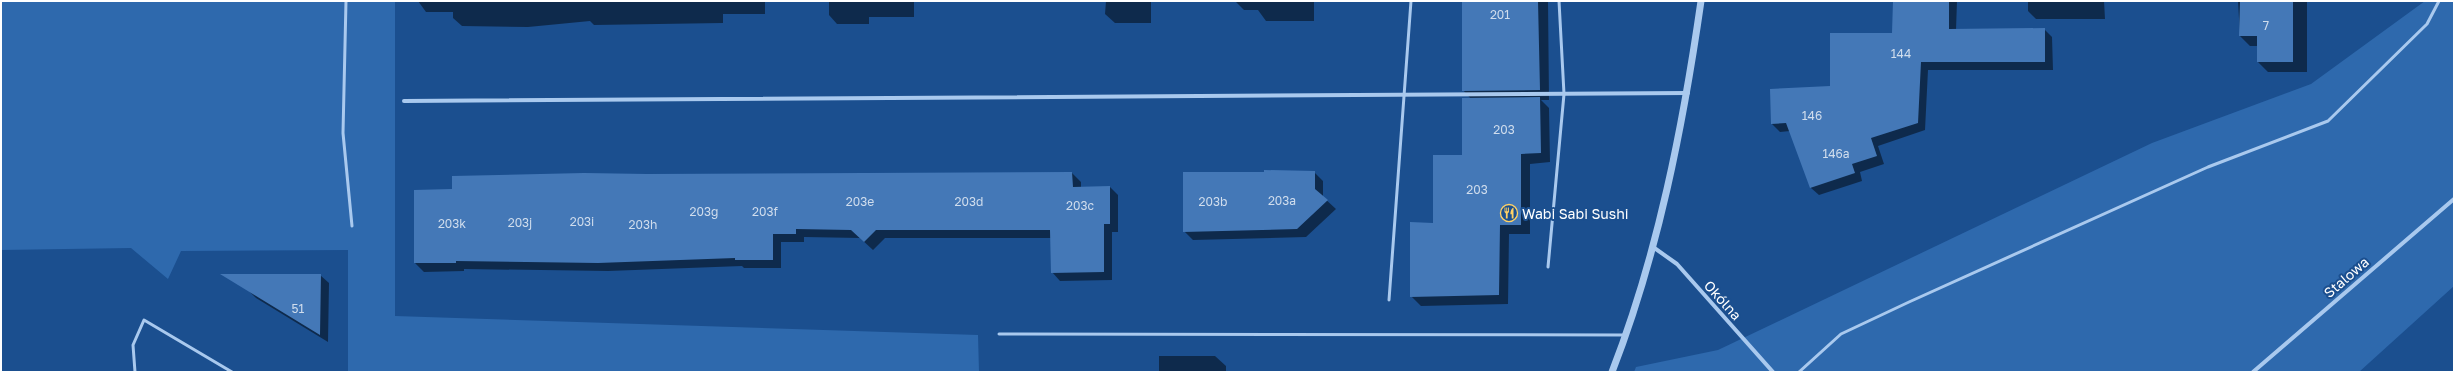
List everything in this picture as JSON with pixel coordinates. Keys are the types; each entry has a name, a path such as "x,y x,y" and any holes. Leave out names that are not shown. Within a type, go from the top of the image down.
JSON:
{"street":[{"path":"1612,372 1626,335 1652,247 1688,93 1701,1"},
{"path":"404,101 1688,93"},
{"name":"Stalowa","path":"2253,372 2454,199"},
{"name":"Okólna","path":"1652,247 1676,264 1773,372"}],"lane":[{"path":"346,1 343,133 352,226"},
{"path":"1389,300 1411,1"},
{"path":"1548,267 1564,94 1559,1"},
{"path":"1799,372 1841,334 2208,167 2328,121 2427,24 2439,1"},
{"path":"135,372 133,345 144,320 232,372"},
{"path":"999,334 1626,335"}],"shaded area":[{"path":"1,1 395,1 395,316 978,335 979,372 348,372 348,250 181,251 168,279 131,248 1,250"},
{"path":"2425,1 2454,1 2454,286 2359,372 1634,372 1636,367 1718,350 2152,143 2311,84"}],"building":[{"path":"1462,1 1538,1 1540,90 1462,91"},
{"path":"1893,1 1949,1 1949,29 2045,28 2045,62 1921,62 1918,123 1871,138 1877,156 1852,164 1855,173 1810,188 1786,123 1771,124 1770,89 1830,86 1830,33 1892,33"},
{"path":"2240,1 2293,1 2293,62 2257,62 2257,36 2239,36"},
{"path":"1540,97 1541,153 1521,154 1521,225 1500,225 1499,295 1410,297 1410,222 1433,223 1433,155 1462,155 1462,98"},
{"path":"1264,170 1315,171 1315,189 1328,200 1297,229 1183,232 1183,172 1264,172"},
{"path":"1072,172 1073,187 1110,186 1110,224 1104,224 1104,272 1051,273 1050,230 876,230 864,242 851,230 796,229 796,234 773,234 773,260 735,260 735,258 598,263 456,261 456,263 414,263 414,190 452,189 452,176 584,173"},
{"path":"220,274 321,274 320,335"}],"place":[{"name":"Wabi Sabi Sushi","path":"1509,213"}]}
